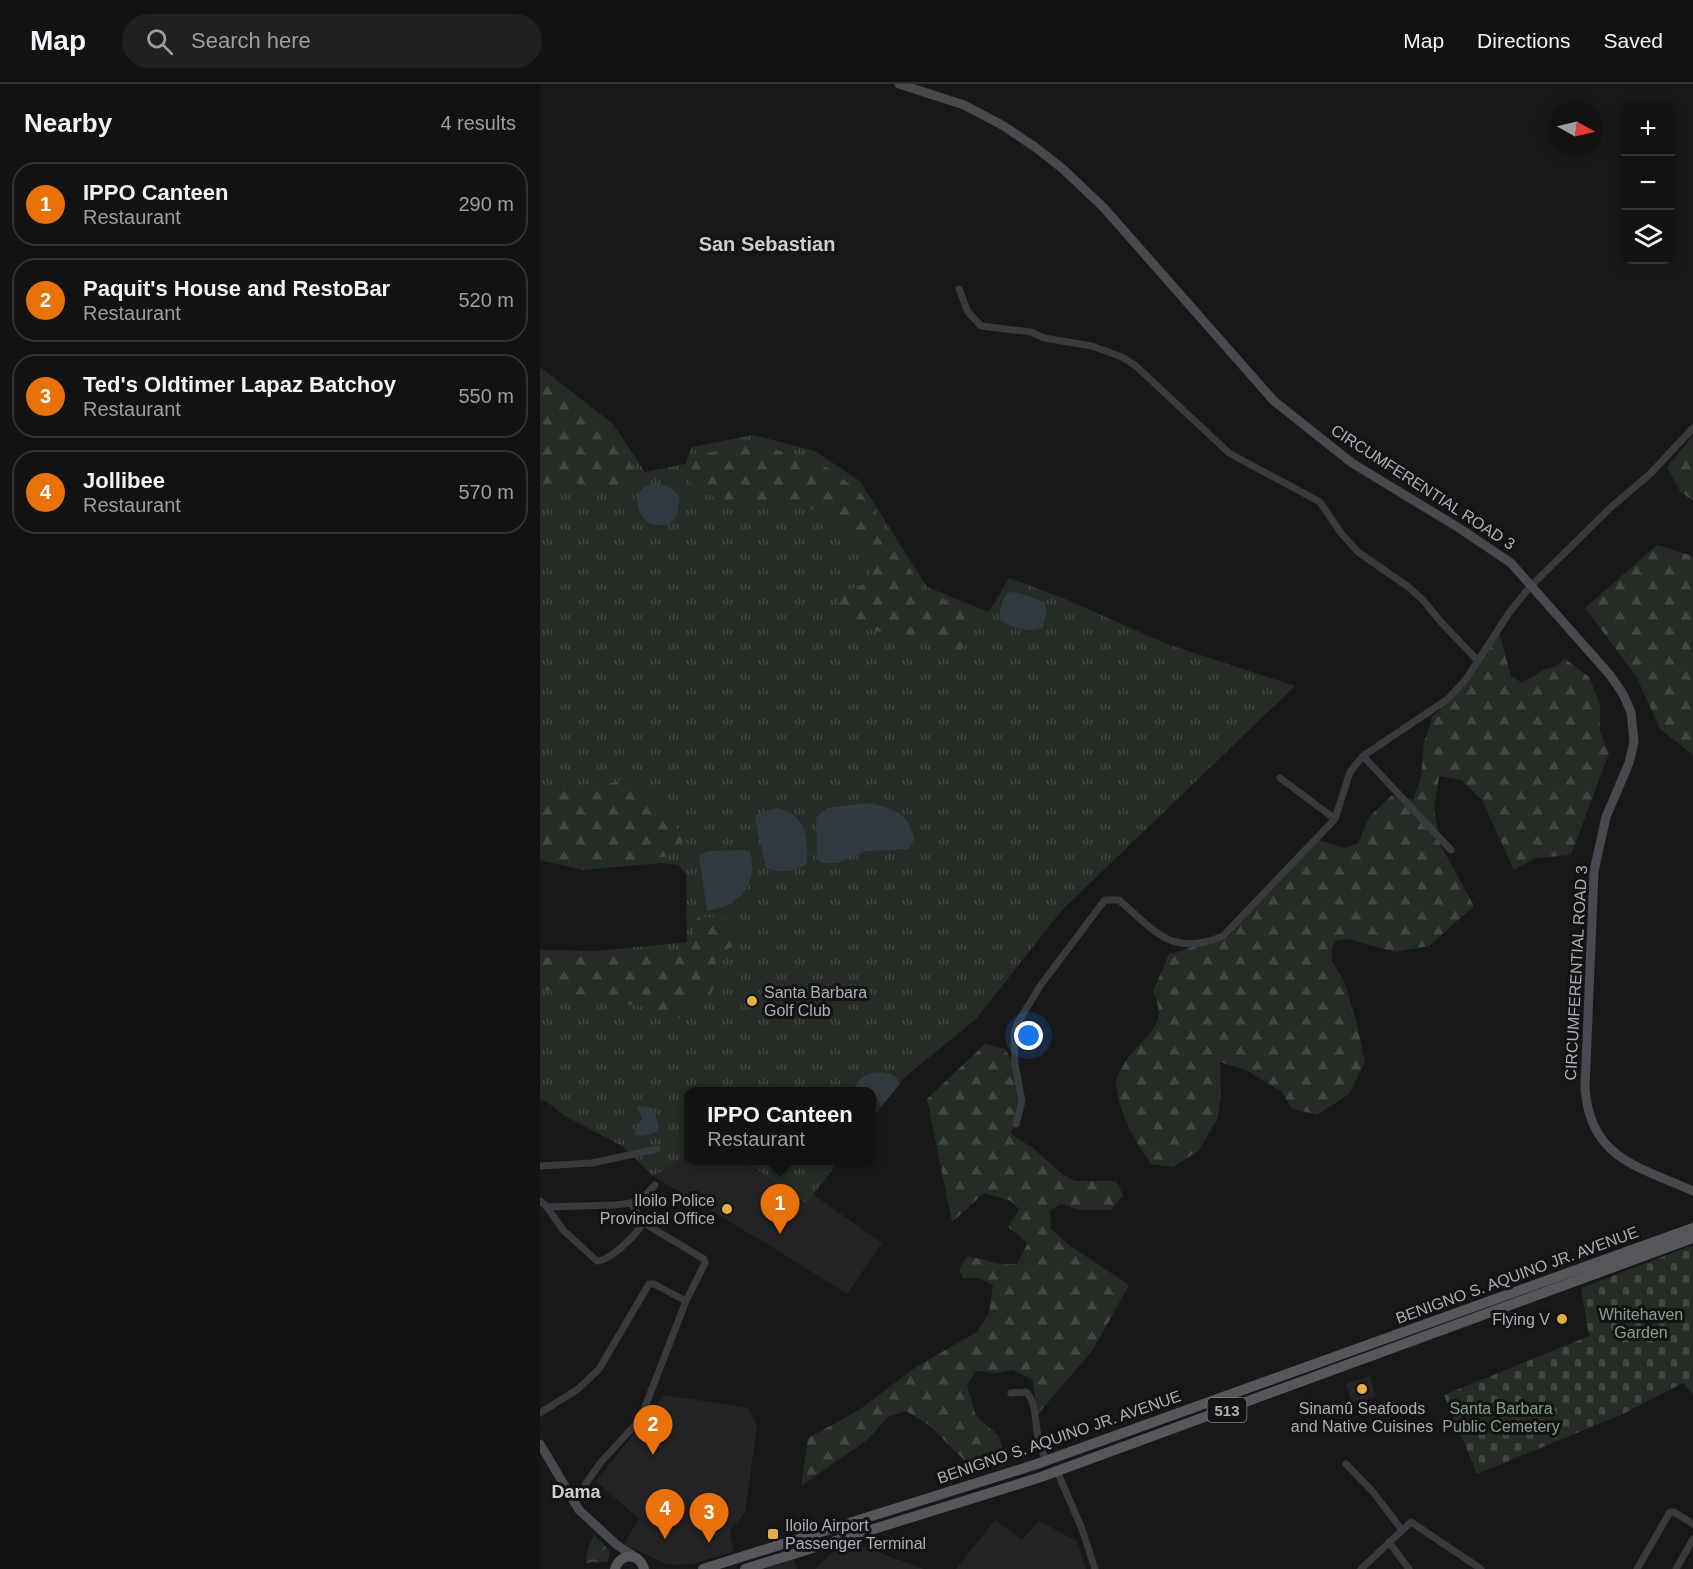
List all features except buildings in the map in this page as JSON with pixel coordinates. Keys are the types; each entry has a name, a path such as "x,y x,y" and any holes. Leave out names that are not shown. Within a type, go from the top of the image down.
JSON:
{"main road":[{"name":"CIRCUMFERENTIAL ROAD 3","path":"899,84 964,105 1010,130 1064,169 1104,208 1274,401 1352,463 1459,528 1511,563 1610,675 1623,694 1631,712 1634,728 1632,754 1606,818 1594,871 1586,1107 1597,1134 1604,1144 1619,1157 1693,1191"},
{"name":"BENIGNO S. AQUINO JR. AVENUE","path":"703,1569 1046,1460 1693,1228"},
{"name":"BENIGNO S. AQUINO JR. AVENUE","path":"751,1567 1057,1471 1693,1238"},
{"path":"1268,1380 1272,1394"},
{"path":"540,1444 579,1510 644,1566"},
{"path":"614,1566 617,1545"},
{"path":"751,1552 751,1567"},
{"path":"614,1566 627,1556 644,1566"}],"street":[{"path":"958,290 968,312 981,326 1031,332 1044,338 1092,346 1122,357 1136,366 1229,453 1320,502 1341,533 1358,552 1422,599 1479,661"},
{"path":"1016,1124 1022,1101 1015,1064 1014,1035 1017,1024 1040,986 1105,900 1119,900 1167,940 1195,945 1223,936 1335,819 1350,772 1363,756 1449,699 1479,661 1509,613 1532,585 1610,508 1650,474 1693,428"},
{"path":"1363,756 1451,850"},
{"path":"1280,778 1335,819"},
{"path":"540,1166 592,1163 657,1149"},
{"path":"547,1207 631,1203 642,1199 655,1185"},
{"path":"540,1201 563,1230 597,1261 606,1259 632,1237 641,1227 642,1222"},
{"path":"573,1502 601,1462 636,1424 643,1412 686,1301 704,1266 704,1259 642,1222 631,1203"},
{"path":"540,1413 573,1393 599,1369 649,1284 654,1284 686,1301"},
{"path":"1011,1394 1026,1392 1029,1395 1034,1410 1038,1440 1046,1460"},
{"path":"1346,1464 1373,1492 1402,1530"},
{"path":"1057,1471 1082,1529 1095,1569"},
{"path":"1637,1569 1670,1512 1674,1512 1693,1524"},
{"path":"1361,1569 1411,1522 1480,1569"},
{"path":"1676,1569 1693,1539"},
{"path":"1389,1542 1409,1569"}],"shaded area":[{"path":"652,483 668,487 680,498 677,515 669,525 651,524 642,516 638,506 638,496 644,487"},
{"path":"1008,592 1045,602 1047,610 1043,627 1033,630 1022,629 1001,621 1001,606"},
{"path":"868,803 885,807 904,818 912,831 914,840 908,849 867,851 838,863 821,863 817,856 816,818 827,808"},
{"path":"778,808 795,816 804,828 807,864 797,869 776,871 766,868 755,818 757,814"},
{"path":"707,851 750,851 752,863 752,874 744,892 729,904 707,911 699,856"},
{"path":"870,1073 887,1073 896,1078 900,1084 881,1106 876,1097 876,1087 856,1087 863,1077"},
{"path":"637,1107 652,1108 655,1113 659,1127 655,1133 643,1136 633,1135 642,1118"},
{"path":"684,1158 684,1165 749,1165 803,1203 811,1193 882,1243 847,1294 653,1176"},
{"path":"1370,1376 1376,1396 1352,1404 1346,1384"},
{"path":"664,1395 749,1408 757,1426 745,1513 731,1529 730,1538 735,1551 692,1564 675,1565 664,1563 624,1544 639,1519 596,1481"},
{"path":"995,1520 1022,1540 1039,1521 1077,1541 1086,1569 956,1569"},
{"path":"850,1546 861,1546 924,1569 815,1569 834,1551"},
{"path":"794,1559 797,1569 764,1569 784,1563"}],"green space":[{"path":"540,367 613,424 645,472 685,464 692,447 753,435 815,451 860,481 927,587 989,612 1009,578 1063,598 1167,644 1295,686 1062,910 976,1019 905,1077 876,1114 876,1087 684,1087 684,1158 653,1176 622,1146 540,1100 540,950 598,951 687,942 686,875 679,865 661,863 583,870 540,860"},
{"path":"540,378 610,426 639,479 620,486 589,486 564,481 540,484"},
{"path":"1693,436 1693,501 1680,491 1667,467"},
{"path":"755,443 830,469 861,493 924,590 977,615 960,652 912,638 872,630 849,618 842,609 837,596 866,583 872,567 853,539 805,504 788,500 759,506 740,504 705,494 691,483 690,467 699,455"},
{"path":"1657,545 1693,556 1693,755 1660,729 1636,676 1585,608"},
{"path":"1498,629 1511,676 1522,683 1543,670 1557,666 1564,658 1589,677 1600,704 1600,732 1609,753 1571,855 1535,858 1514,870 1482,800 1461,780 1439,776 1434,808 1440,844 1474,906 1429,946 1395,952 1348,939 1335,941 1332,961 1344,981 1356,1020 1365,1062 1349,1094 1317,1115 1291,1108 1282,1092 1246,1070 1220,1062 1221,1092 1218,1118 1198,1151 1173,1167 1151,1164 1139,1146 1124,1115 1116,1081 1127,1059 1150,1034 1155,1025 1158,1005 1153,991 1169,954 1220,939 1315,839 1345,848 1358,843 1369,817 1392,795 1413,800 1421,777 1424,742 1433,716 1452,699"},
{"path":"623,780 655,805 678,830 682,845 675,852 665,857 586,864 540,855 540,797 562,791 581,791"},
{"path":"697,918 726,919 736,928 743,941 715,956 716,979 710,997 692,1003 679,1018 658,1010 575,994 540,990 540,958 689,955"},
{"path":"985,1044 1005,1049 1018,1071 1022,1107 1011,1134 1033,1148 1062,1174 1075,1181 1116,1181 1123,1195 1111,1210 1080,1210 1061,1204 1050,1210 1051,1229 1069,1245 1129,1285 1092,1351 1037,1415 1033,1380 1013,1370 996,1373 976,1371 967,1385 976,1416 999,1436 1006,1465 975,1471 929,1425 906,1411 888,1417 867,1440 801,1486 808,1438 859,1410 916,1367 977,1332 989,1313 993,1285 978,1278 964,1278 959,1269 967,1256 1001,1264 1017,1264 1028,1243 1008,1227 1019,1209 1011,1201 984,1193 952,1222 927,1099"},
{"path":"750,1165 836,1165 806,1204"},
{"path":"1693,1245 1693,1395 1683,1383 1623,1414 1477,1474 1444,1395 1589,1336 1581,1288"},
{"path":"594,1535 610,1551 608,1562 586,1563 588,1549"}],"place":[{"name":"Santa Barbara Golf Club","path":"752,1001"},
{"name":"Iloilo Police Provincial Office","path":"727,1209"},
{"name":"IPPO Canteen","path":"780,1234"},
{"name":"Flying V","path":"1562,1319"},
{"name":"Sinamû Seafoods and Native Cuisines","path":"1362,1389"},
{"name":"Paquit's House and RestoBar","path":"653,1455"},
{"name":"Iloilo Airport Passenger Terminal","path":"773,1534"},
{"name":"Jollibee","path":"665,1539"},
{"name":"Ted's Oldtimer Lapaz Batchoy","path":"709,1543"}],"district":[{"name":"San Sebastian","path":"767,244"},
{"name":"Dama","path":"576,1492"}],"park label":[{"name":"Whitehaven Garden","path":"1641,1323"},
{"name":"Santa Barbara Public Cemetery","path":"1501,1417"}]}
